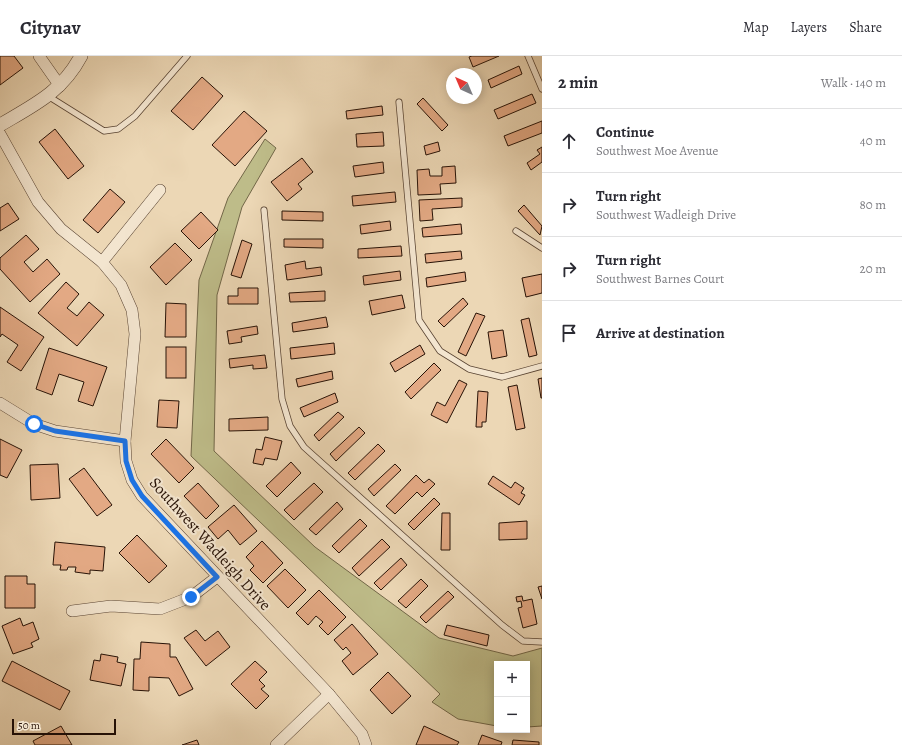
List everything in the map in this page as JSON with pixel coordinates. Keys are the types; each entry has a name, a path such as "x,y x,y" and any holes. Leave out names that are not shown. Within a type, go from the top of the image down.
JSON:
{"street":[{"path":"38,56 60,86"},
{"path":"0,125 48,96 60,86 73,72 81,56"},
{"name":"Southwest Wadleigh Drive","path":"0,134 38,202 61,229 102,262 121,285 132,310 135,334 125,441 126,461 132,480 142,496 328,694 362,734 366,745"},
{"path":"102,262 160,190"},
{"path":"0,403 34,424 55,431 125,441"},
{"path":"72,611 111,606 160,609 191,597 217,577"},
{"path":"276,745 328,694"}],"lane":[{"path":"48,96 104,131 118,129 135,116 187,56"},
{"path":"528,56 542,89"},
{"path":"399,102 419,320 440,351 469,369 502,376 542,366"},
{"path":"264,210 282,399 290,426 304,447 502,625 523,641 542,642"},
{"path":"516,231 542,248"}],"shaded area":[{"path":"265,139 276,148 242,207 217,295 214,451 315,547 439,638 513,656 542,648 542,726 530,727 530,661 494,661 494,725 458,719 432,702 440,694 191,456 199,280 228,198"}],"building":[{"path":"0,56 14,56 23,68 0,85"},
{"path":"499,56 473,67 469,57"},
{"path":"519,66 522,74 491,88 488,80"},
{"path":"202,77 223,96 193,130 171,111"},
{"path":"532,94 536,103 498,119 494,110"},
{"path":"423,98 448,125 442,131 417,104"},
{"path":"382,106 383,115 347,119 346,111"},
{"path":"244,111 267,131 235,166 212,145"},
{"path":"542,121 542,133 508,146 504,136"},
{"path":"55,129 84,166 68,179 39,142"},
{"path":"383,132 384,146 357,147 356,134"},
{"path":"438,142 440,151 426,155 424,146"},
{"path":"542,147 542,162 531,170 527,163 540,154 537,150"},
{"path":"302,158 313,172 298,184 302,189 287,201 271,182"},
{"path":"383,162 384,173 355,177 353,166"},
{"path":"455,166 456,183 440,184 441,194 418,195 417,170 429,169 430,176 442,176 442,167"},
{"path":"110,189 125,202 98,233 83,220"},
{"path":"395,192 396,202 353,206 352,196"},
{"path":"462,198 462,207 432,209 433,220 420,221 419,200"},
{"path":"8,203 19,219 0,231 0,208"},
{"path":"524,205 542,226 540,235 518,211"},
{"path":"282,211 323,212 323,221 282,220"},
{"path":"201,212 218,230 199,249 181,231"},
{"path":"390,221 391,230 361,234 360,225"},
{"path":"461,224 462,234 423,237 422,228"},
{"path":"26,235 39,249 24,262 33,272 47,259 60,274 30,302 0,269 0,258"},
{"path":"284,239 323,239 323,248 284,247"},
{"path":"242,240 252,244 241,278 231,275"},
{"path":"175,243 192,260 166,285 150,267"},
{"path":"401,246 402,256 358,258 358,249"},
{"path":"461,251 462,259 426,263 425,254"},
{"path":"305,261 306,269 321,267 322,275 287,280 285,265"},
{"path":"400,271 401,280 364,285 363,276"},
{"path":"465,272 466,281 427,287 426,278"},
{"path":"542,274 542,293 526,297 522,278"},
{"path":"66,282 79,294 67,308 77,316 89,302 104,315 77,346 38,313"},
{"path":"238,288 258,288 258,304 228,304 228,296 238,296"},
{"path":"325,291 325,301 290,302 289,293"},
{"path":"402,295 405,308 372,315 369,301"},
{"path":"463,298 468,304 444,327 438,321"},
{"path":"166,303 186,304 186,337 165,337"},
{"path":"0,307 44,337 21,371 7,362 18,345 2,334 0,337"},
{"path":"476,313 485,316 466,356 458,352"},
{"path":"326,317 328,327 293,332 292,323"},
{"path":"529,318 537,355 529,357 521,320"},
{"path":"257,326 258,334 241,337 242,342 229,344 227,331"},
{"path":"503,330 507,356 492,359 488,332"},
{"path":"334,343 335,354 291,359 290,348"},
{"path":"420,345 425,354 395,372 390,363"},
{"path":"166,347 186,347 186,378 166,378"},
{"path":"49,348 107,367 93,406 78,401 84,382 59,374 52,395 36,389"},
{"path":"265,355 267,368 253,369 253,365 230,368 229,359"},
{"path":"434,363 441,370 411,399 405,392"},
{"path":"332,371 333,379 298,387 296,379"},
{"path":"542,378 542,398 541,398 538,379"},
{"path":"459,380 467,384 447,423 431,415 437,402 445,406"},
{"path":"517,385 525,428 516,430 508,387"},
{"path":"478,391 488,392 486,422 482,422 482,427 476,427"},
{"path":"335,393 338,402 304,417 300,408"},
{"path":"159,400 179,401 177,428 157,427"},
{"path":"338,412 344,417 319,441 314,435"},
{"path":"268,417 268,430 229,431 229,419"},
{"path":"359,427 365,433 336,461 330,454"},
{"path":"265,437 282,441 277,460 265,458 263,465 253,463 256,449 262,450"},
{"path":"0,439 22,450 7,478 0,475"},
{"path":"166,439 194,468 179,483 151,454"},
{"path":"378,444 385,451 355,480 348,473"},
{"path":"291,462 301,473 277,497 266,486"},
{"path":"58,464 60,498 31,500 30,465"},
{"path":"395,464 401,470 374,496 368,489"},
{"path":"84,468 112,505 97,516 69,479"},
{"path":"416,475 424,483 429,479 435,484 422,497 417,492 395,514 386,506"},
{"path":"493,476 511,488 515,482 524,488 521,493 525,495 519,505 488,484"},
{"path":"198,483 219,506 206,519 184,496"},
{"path":"314,483 323,492 294,520 284,510"},
{"path":"434,498 440,504 414,530 408,524"},
{"path":"337,502 343,509 316,535 309,529"},
{"path":"234,505 257,531 240,545 228,530 218,539 208,527"},
{"path":"442,513 450,513 450,550 441,550"},
{"path":"360,519 367,526 339,553 332,546"},
{"path":"527,521 527,539 499,540 499,523"},
{"path":"137,535 167,566 149,583 119,553"},
{"path":"382,539 390,547 359,576 352,568"},
{"path":"262,541 283,563 263,583 250,570 254,566 246,557"},
{"path":"55,542 105,547 103,571 90,570 90,574 75,572 76,567 68,567 67,570 60,570 61,565 53,565"},
{"path":"401,558 407,565 381,590 374,583"},
{"path":"285,569 306,590 288,608 267,586"},
{"path":"5,576 27,576 27,584 35,584 35,608 5,608"},
{"path":"421,579 428,586 406,608 398,601"},
{"path":"542,586 542,599 538,587"},
{"path":"319,590 346,617 328,635 319,626 323,622 316,616 308,625 296,613"},
{"path":"448,591 454,597 426,623 420,617"},
{"path":"522,596 523,601 532,599 537,624 523,628 518,608 522,607 521,601 517,602 516,597"},
{"path":"20,618 23,626 33,622 39,639 31,643 33,647 13,654 2,626"},
{"path":"352,624 378,654 353,675 342,661 351,653 346,647 343,650 334,640"},
{"path":"447,625 489,635 487,646 444,635"},
{"path":"196,630 205,641 218,631 230,647 206,666 184,638"},
{"path":"141,642 170,644 170,657 176,657 193,689 179,696 169,678 149,677 149,691 133,690 134,659 140,659"},
{"path":"101,654 118,657 117,662 126,664 121,686 90,680 94,660 100,661"},
{"path":"12,661 70,691 60,710 2,681"},
{"path":"255,661 267,672 259,680 265,686 261,689 269,696 256,709 231,684"},
{"path":"388,672 411,696 392,714 370,690"},
{"path":"61,726 72,745 35,745 33,741"},
{"path":"424,726 459,742 457,745 416,745"},
{"path":"482,735 502,742 501,745 478,745"},
{"path":"197,740 199,745 182,745"},
{"path":"513,740 539,742 539,745 512,745"}],"route":[{"path":"34,424 55,431 125,441 126,461 132,480 142,496 217,577 191,597"}]}
